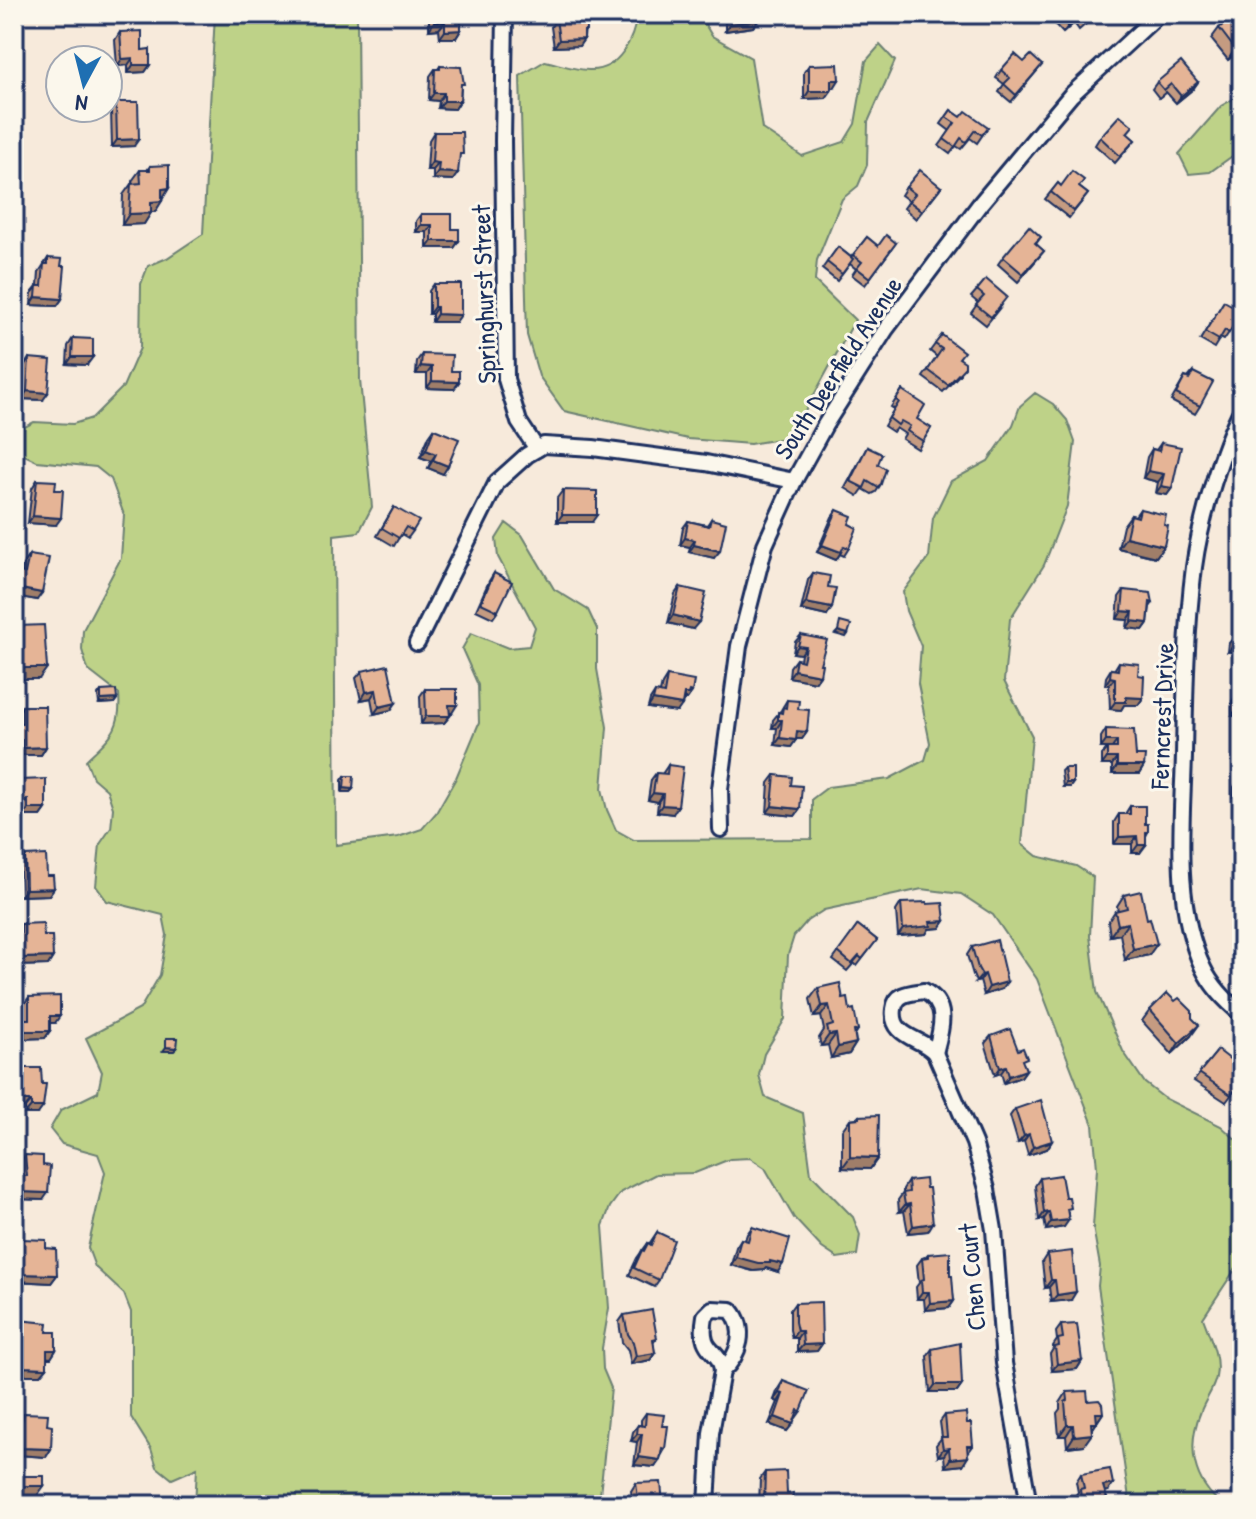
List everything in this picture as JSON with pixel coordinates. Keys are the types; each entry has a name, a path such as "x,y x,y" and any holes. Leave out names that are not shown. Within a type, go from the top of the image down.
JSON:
{"street":[{"name":"Springhurst Street","path":"505,14 506,379 519,422 537,449"},
{"name":"South Deerfield Avenue","path":"721,829 720,789 739,646 765,545 794,481 825,425 886,329 980,204 1071,95 1159,14"},
{"name":"Ferncrest Drive","path":"1242,409 1213,488 1194,567 1185,690 1182,829 1183,890 1187,917 1203,968 1215,986 1242,1014"},
{"path":"417,643 497,482 544,445 593,448 706,463 794,481"},
{"path":"924,991 940,1006 943,1023 935,1053 929,1046 905,1035 897,1025 893,1016 895,1002 902,995 924,991"},
{"name":"Chen Court","path":"935,1053 974,1143 987,1189 994,1230 1004,1363 1029,1505"},
{"path":"707,1505 711,1433 722,1371"}],"green space":[{"path":"215,14 357,14 360,380 372,507 359,532 334,535 336,845 398,837 422,829 436,813 456,778 479,723 478,685 462,649 471,633 508,648 529,646 535,627 498,557 496,539 506,523 522,535 554,589 588,610 597,629 597,669 607,727 602,789 616,830 634,840 812,839 812,799 828,787 889,779 925,760 930,743 918,684 921,646 906,611 903,592 929,557 933,518 951,481 988,461 1013,425 1020,406 1035,393 1053,404 1067,420 1075,442 1067,506 1044,565 1010,619 1004,681 1032,736 1022,844 1037,856 1076,866 1093,877 1090,936 1097,992 1123,1051 1145,1083 1164,1098 1221,1126 1242,1145 1242,1263 1203,1318 1214,1347 1217,1370 1196,1424 1193,1450 1205,1486 1223,1505 1130,1505 1098,1286 1100,1266 1093,1227 1097,1168 1093,1125 1037,979 993,915 961,894 922,889 824,910 807,921 794,936 788,955 785,1019 764,1054 759,1075 765,1097 803,1113 811,1174 853,1217 860,1235 857,1255 837,1258 822,1248 794,1218 765,1168 750,1158 730,1159 695,1173 656,1174 621,1192 610,1207 603,1226 609,1308 602,1348 603,1369 611,1388 599,1505 195,1505 197,1468 172,1479 157,1467 151,1449 131,1417 131,1312 124,1294 95,1267 88,1248 105,1172 98,1154 62,1144 50,1129 61,1110 98,1092 102,1072 86,1038 140,1009 160,975 167,935 163,915 107,901 96,886 100,844 111,828 113,808 107,790 93,778 86,760 113,732 118,716 119,694 88,670 82,650 83,630 121,558 124,515 111,479 96,467 37,461 18,452 15,432 34,422 73,424 92,418 123,387 140,348 141,284 148,266 167,258 203,234"},
{"path":"637,14 699,14 712,36 751,58 762,129 802,156 844,142 855,124 866,61 880,45 895,61 868,122 867,165 858,186 842,199 817,260 815,281 855,320 791,437 750,444 688,439 564,411 539,376 527,335 520,76 545,61 584,70 609,65 628,43"},
{"path":"1242,94 1242,149 1210,172 1189,174 1179,154 1221,106"}],"building":[{"path":"434,14 461,14 461,30 445,31 445,22 434,22"},
{"path":"559,14 586,14 584,39 559,40 556,19 559,19"},
{"path":"758,14 759,20 730,24 730,15"},
{"path":"1057,14 1092,15 1084,22 1079,16 1068,26"},
{"path":"1237,14 1242,14 1242,44 1235,49 1219,28"},
{"path":"142,31 142,50 150,49 150,65 133,65 133,58 124,59 120,32"},
{"path":"1015,54 1024,62 1031,55 1042,65 1016,95 1004,84 1010,78 1001,70"},
{"path":"1181,62 1198,82 1181,96 1171,84 1164,90 1157,82"},
{"path":"838,64 839,80 831,80 831,91 809,91 809,65"},
{"path":"440,66 461,67 464,84 461,84 460,101 444,101 444,93 434,93 435,69 440,69"},
{"path":"124,102 138,102 139,139 117,140 117,124 124,124"},
{"path":"951,110 961,117 966,111 988,127 982,135 975,130 966,142 961,138 955,147 944,139 955,123 946,117"},
{"path":"1120,115 1133,126 1127,133 1135,140 1120,156 1100,137"},
{"path":"434,132 462,132 463,154 460,154 458,173 438,172 439,163 432,162"},
{"path":"169,165 169,188 162,189 162,201 151,202 151,213 129,214 131,184 141,183 140,170"},
{"path":"920,170 941,187 922,211 909,201 915,194 906,187"},
{"path":"1072,171 1084,180 1079,187 1088,194 1074,211 1051,192 1058,183 1061,186"},
{"path":"421,214 452,214 452,229 459,229 459,241 432,241 432,225 421,225"},
{"path":"1029,226 1041,237 1035,243 1044,251 1023,274 1003,257"},
{"path":"886,235 896,243 870,278 857,268 862,262 853,255 867,237 878,246"},
{"path":"838,247 853,259 842,274 827,262"},
{"path":"48,258 62,259 61,266 65,266 62,299 36,297 37,286 42,286 44,264 48,264"},
{"path":"986,279 1007,297 991,317 976,305 984,296 977,290"},
{"path":"434,284 461,284 461,315 437,314"},
{"path":"1224,301 1242,311 1242,324 1236,321 1229,333 1225,330 1219,340 1205,332"},
{"path":"942,335 964,352 959,358 965,362 965,367 948,385 928,370 942,349 935,344"},
{"path":"73,338 93,339 93,357 72,357"},
{"path":"422,354 452,355 451,371 459,371 459,382 432,381 432,367 421,366"},
{"path":"29,358 51,360 48,393 27,391"},
{"path":"1193,372 1213,382 1200,406 1176,394 1185,377 1189,379"},
{"path":"902,390 925,405 917,419 931,428 923,441 907,431 910,426 901,421 898,425 889,418"},
{"path":"434,429 459,439 448,466 433,460 436,454 426,450"},
{"path":"1161,443 1181,447 1172,488 1161,486 1164,474 1148,471 1152,449 1159,451"},
{"path":"867,447 882,454 878,464 886,469 877,487 867,481 864,488 850,481"},
{"path":"37,480 56,481 55,490 63,490 61,518 33,516"},
{"path":"563,490 597,491 597,515 562,515"},
{"path":"394,507 419,521 413,531 406,527 399,538 382,528"},
{"path":"1140,509 1166,515 1164,525 1168,526 1164,546 1126,537 1131,515 1138,517"},
{"path":"837,510 852,516 849,524 857,528 849,548 844,546 841,552 822,545"},
{"path":"711,519 726,523 720,551 694,545 695,540 685,538 688,521 709,526"},
{"path":"29,555 49,558 42,593 16,588 19,572 25,573"},
{"path":"494,573 512,582 498,611 481,603"},
{"path":"813,573 830,576 828,587 836,588 832,608 806,603"},
{"path":"680,587 706,593 699,622 673,615"},
{"path":"1124,590 1151,593 1153,603 1150,602 1148,623 1132,621 1133,612 1122,611"},
{"path":"1242,609 1242,655 1239,655 1240,645 1234,645 1234,636 1240,636"},
{"path":"840,622 851,625 848,634 838,631"},
{"path":"44,625 47,668 18,668 18,626"},
{"path":"801,635 827,640 820,675 794,670 796,659 803,661 806,647 798,646"},
{"path":"1119,662 1139,664 1138,675 1144,676 1143,698 1126,697 1126,702 1115,702 1115,678 1110,677 1111,669 1118,670"},
{"path":"388,665 396,703 379,707 376,690 366,692 362,671"},
{"path":"667,676 694,681 692,692 684,694 682,705 653,700 655,692 664,694"},
{"path":"425,689 457,689 457,705 449,705 450,716 426,716"},
{"path":"116,690 117,699 101,700 101,691"},
{"path":"1238,693 1242,694 1242,708 1237,708"},
{"path":"787,700 799,701 798,709 809,710 807,732 797,731 796,740 780,738 782,720 778,720 778,712 782,713 783,707 786,708"},
{"path":"22,706 45,706 46,747 22,748 22,740 17,740 17,723 22,723"},
{"path":"1106,729 1134,730 1136,756 1145,756 1144,766 1117,766 1117,758 1107,758 1107,748 1117,748 1117,741 1106,741"},
{"path":"668,765 683,767 678,806 662,805 663,794 653,793 656,773 667,774"},
{"path":"1064,768 1073,768 1073,783 1066,783"},
{"path":"775,775 792,777 791,785 802,786 800,809 772,806"},
{"path":"345,776 354,776 353,789 344,788"},
{"path":"46,779 46,809 28,809 28,800 21,800 20,780"},
{"path":"1130,806 1145,806 1145,824 1148,824 1146,845 1138,845 1137,836 1119,837 1119,814 1130,814"},
{"path":"1239,851 1242,851 1242,863 1238,863"},
{"path":"46,855 47,876 53,876 54,888 26,889 25,856"},
{"path":"1141,891 1157,944 1133,949 1128,923 1118,925 1115,911 1127,908 1124,895"},
{"path":"901,903 943,903 945,921 903,929"},
{"path":"43,923 44,936 52,936 53,957 21,958 21,924"},
{"path":"858,925 877,940 862,959 859,956 852,964 838,952"},
{"path":"997,940 1007,982 989,987 985,974 982,975 978,968 972,947"},
{"path":"840,983 843,999 848,998 850,1010 854,1009 858,1030 854,1031 856,1043 838,1047 836,1034 829,1035 827,1027 833,1025 829,1005 822,1006 818,988"},
{"path":"1167,993 1175,1001 1179,998 1192,1011 1192,1018 1199,1025 1179,1043 1150,1010"},
{"path":"60,996 60,1016 50,1016 50,1031 24,1031 24,1019 29,1019 29,997"},
{"path":"1010,1029 1018,1050 1023,1048 1027,1058 1022,1060 1026,1070 1009,1076 1006,1066 1000,1068 991,1036"},
{"path":"166,1038 178,1038 177,1048 166,1047"},
{"path":"1218,1050 1240,1067 1236,1071 1242,1076 1242,1081 1231,1095 1199,1073"},
{"path":"19,1068 41,1068 42,1084 46,1084 43,1107 31,1107 31,1101 22,1101"},
{"path":"1041,1100 1052,1141 1033,1147 1029,1134 1024,1136 1015,1109"},
{"path":"879,1115 878,1158 850,1157 850,1119"},
{"path":"25,1155 43,1156 43,1165 50,1166 48,1193 22,1192 23,1176 27,1176"},
{"path":"1061,1175 1065,1197 1069,1197 1071,1208 1067,1209 1069,1220 1051,1222 1049,1212 1044,1213 1040,1178"},
{"path":"925,1179 933,1223 913,1226 910,1204 905,1205 903,1193 909,1192 908,1181"},
{"path":"752,1227 790,1239 783,1264 770,1261 758,1263 736,1257 741,1239 748,1241"},
{"path":"657,1232 674,1240 659,1280 634,1268 642,1250 648,1243 651,1245"},
{"path":"22,1239 46,1240 46,1248 56,1249 57,1275 21,1274"},
{"path":"1072,1251 1076,1292 1057,1295 1047,1254"},
{"path":"950,1252 954,1301 930,1303 929,1292 922,1292 922,1258 928,1257 928,1254"},
{"path":"821,1302 822,1344 803,1345 802,1331 797,1331 795,1322 795,1303"},
{"path":"652,1310 657,1338 653,1339 655,1353 636,1356 624,1315"},
{"path":"18,1320 48,1323 47,1332 56,1332 56,1350 47,1350 47,1368 24,1367 24,1342 17,1342"},
{"path":"1077,1324 1082,1361 1057,1364 1055,1347 1059,1346 1058,1339 1063,1338 1061,1325"},
{"path":"960,1343 962,1385 935,1385 932,1349"},
{"path":"783,1381 809,1391 793,1424 775,1417 783,1394 779,1393"},
{"path":"1087,1391 1088,1401 1099,1400 1103,1413 1096,1413 1097,1423 1091,1423 1092,1434 1074,1436 1073,1425 1067,1425 1067,1392"},
{"path":"24,1413 48,1414 47,1425 52,1426 51,1449 22,1448 20,1430"},
{"path":"646,1413 664,1415 662,1426 668,1426 660,1460 639,1457 642,1434 637,1434 638,1425 645,1426"},
{"path":"966,1413 967,1423 971,1423 973,1446 967,1446 968,1457 950,1459 949,1448 943,1449 941,1437 947,1437 945,1415"},
{"path":"1110,1469 1113,1484 1103,1486 1109,1505 1081,1505 1080,1489 1084,1488 1081,1474"},
{"path":"786,1471 787,1494 793,1493 793,1504 764,1505 765,1472"},
{"path":"16,1476 44,1476 44,1486 16,1486"},
{"path":"661,1482 663,1505 639,1505 636,1483"}]}
